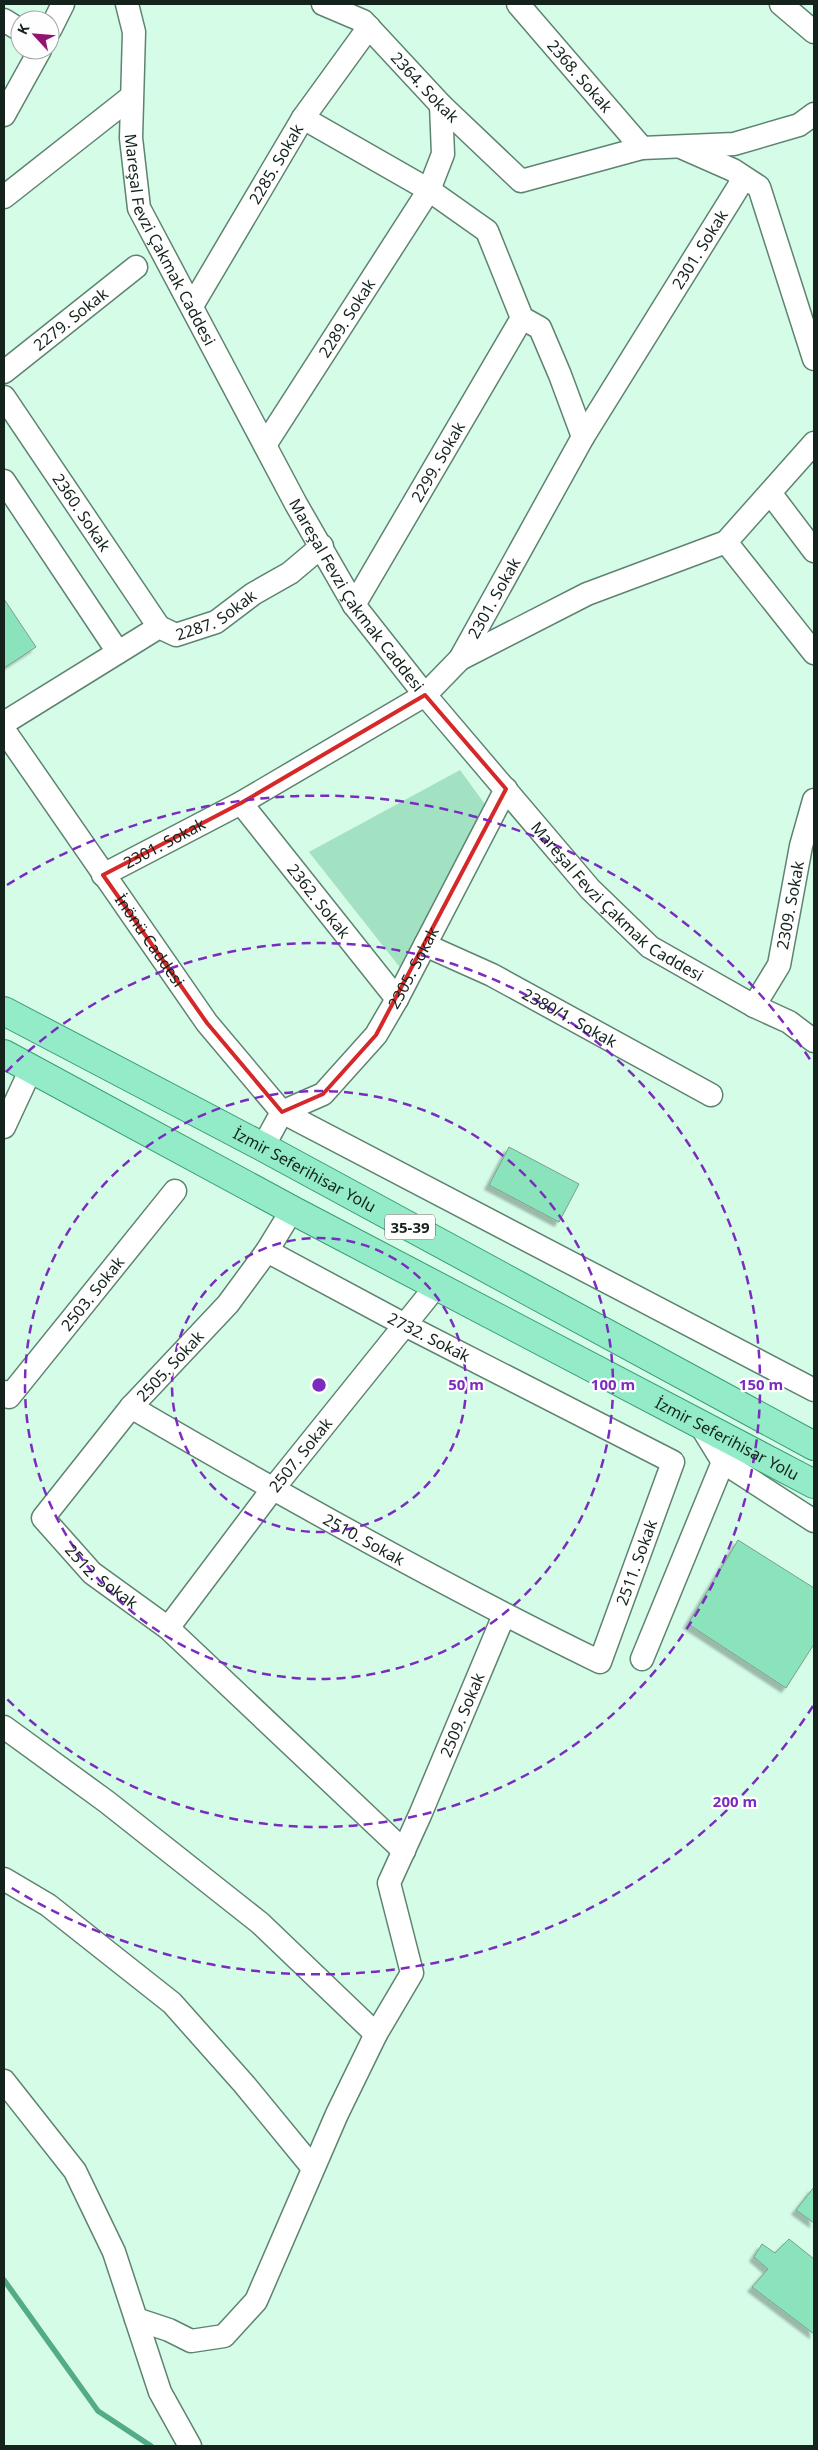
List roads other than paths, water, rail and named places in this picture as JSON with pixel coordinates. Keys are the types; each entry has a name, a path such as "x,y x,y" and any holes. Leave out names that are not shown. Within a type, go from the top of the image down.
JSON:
{"main road":[{"name":"İzmir Seferihisar Yolu","path":"4,1011 263,1148 814,1446"},
{"name":"İzmir Seferihisar Yolu","path":"4,1054 292,1210 814,1484"}],"street":[{"name":"Mareşal Fevzi Çakmak Caddesi","path":"127,4 134,32 131,138 139,208 296,504 322,546 354,605 425,695 590,889 650,947 754,1006 789,1022 814,1041"},
{"name":"2364. Sokak","path":"322,4 363,21 441,105 522,181 642,148"},
{"name":"2368. Sokak","path":"518,4 642,148"},
{"path":"781,4 814,32"},
{"name":"2285. Sokak","path":"192,306 303,118 369,27"},
{"path":"4,114 34,60"},
{"path":"4,197 131,97"},
{"name":"2289. Sokak","path":"265,445 429,190 443,154 441,105"},
{"path":"642,148 734,144 799,125 814,114"},
{"path":"303,118 429,190 487,231 522,318 540,328 583,437"},
{"path":"678,146 759,187 814,359"},
{"name":"2301. Sokak","path":"103,875 241,802 425,695 460,659 583,437 744,178"},
{"name":"2279. Sokak","path":"4,372 136,267"},
{"name":"2299. Sokak","path":"354,605 522,318"},
{"name":"2360. Sokak","path":"4,397 159,628"},
{"path":"460,659 509,632 588,594 726,542 771,494 814,443"},
{"path":"4,481 118,652"},
{"path":"771,494 814,551"},
{"path":"726,542 814,652"},
{"name":"2287. Sokak","path":"4,723 159,628 176,635 216,622 253,594 290,573 322,546"},
{"name":"İnönü Caddesi","path":"4,730 103,875 208,1023 282,1112"},
{"name":"2305. Sokak","path":"282,1112 323,1094 376,1036 398,999 506,788"},
{"name":"2309. Sokak","path":"754,1006 779,965 808,850 814,800"},
{"name":"2362. Sokak","path":"241,802 398,999"},
{"name":"2380/1. Sokak","path":"425,945 492,975 712,1096"},
{"path":"4,1127 12,1090 31,1069"},
{"path":"263,1148 282,1112 814,1390"},
{"name":"2503. Sokak","path":"6,1394 175,1191"},
{"name":"2505. Sokak","path":"43,1518 131,1407 228,1304 267,1251 292,1210"},
{"name":"2732. Sokak","path":"267,1251 405,1325 673,1462"},
{"name":"2507. Sokak","path":"168,1628 272,1490 438,1285"},
{"name":"2510. Sokak","path":"131,1407 272,1490 504,1615 600,1662"},
{"path":"699,1423 723,1462 814,1521"},
{"name":"2511. Sokak","path":"600,1662 673,1462"},
{"path":"642,1659 723,1462"},
{"name":"2512. Sokak","path":"43,1518 92,1573 168,1628 404,1851"},
{"name":"2509. Sokak","path":"136,2319 169,2330 190,2341 224,2336 256,2301 337,2114 376,2034 412,1973 389,1883 420,1815 504,1615"},
{"path":"4,1727 107,1802 260,1923 376,2034"},
{"path":"4,1879 48,1905 172,2003 244,2084 313,2168"},
{"path":"4,2082 75,2171 114,2252 160,2392 190,2446"}],"waterway":[{"path":"4,2280 98,2411 151,2446"}]}
